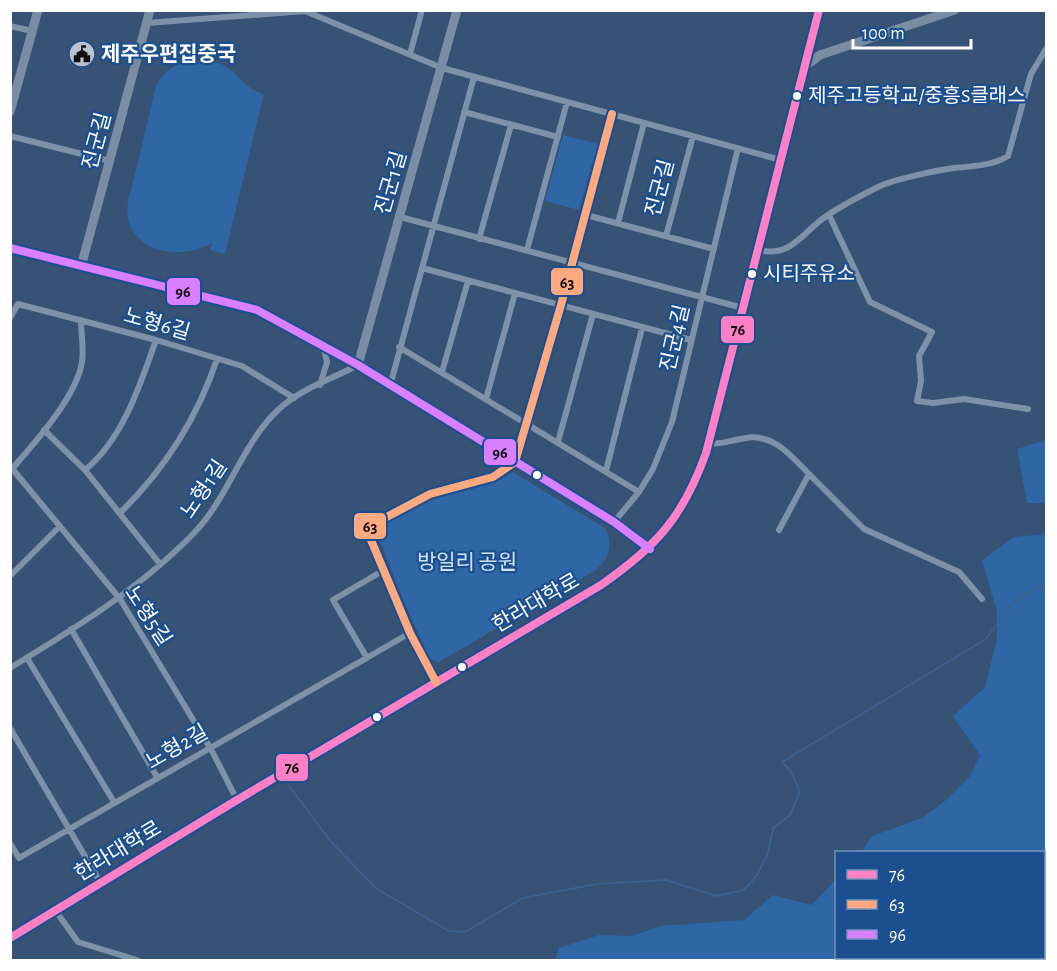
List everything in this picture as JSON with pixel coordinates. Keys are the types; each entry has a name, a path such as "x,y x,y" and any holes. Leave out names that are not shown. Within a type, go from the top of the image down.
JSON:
{"main road":[{"path":"10,112 38,10"},
{"name":"진군길","path":"81,267 150,10"},
{"name":"진군1길","path":"358,365 457,10"},
{"name":"한라대학로","path":"10,938 237,800 602,585 650,549 681,510 695,483 709,444 819,10"},
{"path":"805,66 820,55 956,10"}],"street":[{"path":"410,54 422,10"},
{"name":"진군길","path":"147,23 305,11 442,68 781,160"},
{"path":"10,26 32,31"},
{"path":"759,250 772,253 783,250 799,241 829,215 886,183 982,165 1008,156 1031,74 1047,49"},
{"path":"390,386 474,77"},
{"path":"527,250 567,102"},
{"path":"464,112 558,137"},
{"path":"436,682 410,633 366,528 430,494 493,477 515,462 528,425 612,114"},
{"name":"진군길","path":"586,215 618,223 644,123"},
{"path":"479,239 511,125"},
{"path":"10,136 110,161"},
{"name":"진군길","path":"693,136 666,236 714,249"},
{"name":"진군4길","path":"614,522 639,492 662,452 738,148"},
{"path":"829,215 870,302 932,332 919,356 921,381 917,401 933,403 964,399 1028,409"},
{"path":"400,217 743,308"},
{"path":"618,223 666,236"},
{"path":"10,248 258,310 358,365 614,522 650,549"},
{"path":"422,268 691,340"},
{"path":"442,372 468,281"},
{"path":"486,399 515,293"},
{"name":"노형6길","path":"10,318 18,304 156,340 242,366 294,398"},
{"path":"558,442 593,314"},
{"path":"11,468 44,430 70,391 82,362 81,320"},
{"path":"606,471 642,328"},
{"path":"85,471 98,460 127,413 156,340"},
{"path":"320,385 327,362 322,345"},
{"path":"399,347 639,492"},
{"path":"120,513 147,487 180,440 207,389 217,359"},
{"name":"노형1길","path":"10,668 118,597 160,564 195,532 224,494 260,433 277,410 294,398 358,365"},
{"path":"44,430 85,471 160,564"},
{"path":"709,444 764,438 779,445 864,529 959,572 982,599"},
{"name":"노형5길","path":"11,468 118,597 209,747 237,800"},
{"path":"778,530 809,474"},
{"path":"10,576 60,526"},
{"path":"366,658 333,600 384,570"},
{"path":"71,629 157,777"},
{"name":"노형2길","path":"10,843 19,858 410,633"},
{"path":"27,658 114,802"},
{"path":"10,728 100,882"},
{"path":"55,910 78,942 137,960"}],"green space":[{"path":"205,59 225,66 248,86 264,94 225,254 210,250 212,243 195,250 178,252 147,245 136,235 129,222 127,206 156,86 170,69 190,61"},
{"path":"563,135 598,144 579,210 545,201"},
{"path":"1046,440 1046,503 1027,503 1017,449"},
{"name":"방일리 공원","path":"513,472 606,529 609,541 607,556 596,570 439,662 430,659 403,600 377,533 380,524 428,500 498,480"},
{"path":"1046,534 1046,873 1045,851 863,851 872,836 922,818 946,800 970,776 980,755 953,716 985,687 997,639 997,611 982,560 1014,537"},
{"path":"835,880 835,959 901,960 555,960 559,948 599,935 632,936 660,926 744,920 773,895 812,905"}],"waterway":[{"path":"289,786 331,842 377,889 449,931 465,932 523,898 597,884 666,880 716,896 744,890 757,875 768,853 773,828 790,815 800,792 792,773 782,762 986,639 1011,605 1036,587 1046,586"}],"transit line":[{"name":"76","path":"10,938 237,800 601,585 653,543 688,495 706,453 819,10"},
{"name":"63","path":"436,682 410,633 366,528 430,494 493,477 515,462 561,305 612,114"},
{"name":"96","path":"10,248 257,310 358,365 614,522 650,549"}],"place":[{"name":"제주우편집중국","path":"82,54"},
{"name":"제주고등학교/중흥S클래스","path":"797,96"},
{"name":"시티주유소","path":"752,274"}]}
